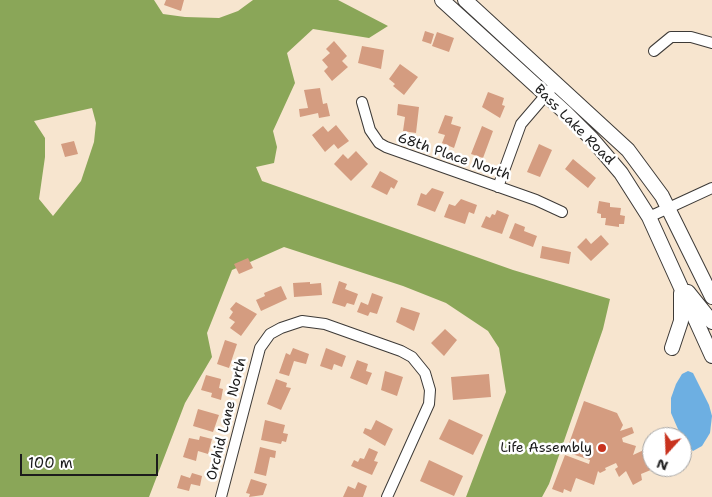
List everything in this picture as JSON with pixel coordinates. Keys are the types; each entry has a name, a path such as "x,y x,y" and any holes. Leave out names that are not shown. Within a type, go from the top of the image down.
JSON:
{"main road":[{"name":"Bass Lake Road","path":"442,0 545,95 606,155 634,191 649,217 680,282 712,356"},
{"name":"Bass Lake Road","path":"467,1 628,150 648,176 668,208 712,296"},
{"path":"680,282 712,322"},
{"path":"672,348 681,321 680,282"}],"street":[{"path":"456,13 467,1"},
{"path":"654,50 671,37 691,37 712,43"},
{"path":"498,186 521,124 556,83"},
{"name":"68th Place North","path":"362,102 370,130 379,143 498,186 562,212"},
{"path":"649,217 712,188"},
{"name":"Orchid Lane North","path":"221,497 255,362 264,342 281,328 302,321 325,324 400,351 412,357 428,380 429,404 387,497"}],"green space":[{"path":"0,0 154,0 163,14 219,18 238,11 253,0 338,0 388,26 369,38 313,29 287,53 295,83 273,131 277,147 274,163 256,167 262,181 513,270 610,299 603,329 549,484 542,497 466,497 506,392 499,348 488,331 446,303 403,286 284,247 232,270 207,333 212,357 185,403 149,497 0,497","holes":["92,108 96,123 94,142 81,181 53,216 39,199 45,157 45,138 34,121"]}],"water":[{"path":"688,371 693,373 709,405 712,416 710,433 702,446 693,451 692,427 677,427 671,413 671,398 682,374"}],"building":[{"path":"166,0 184,0 181,11 164,5"},
{"path":"425,31 434,34 431,44 422,41"},
{"path":"437,32 454,38 449,52 432,46"},
{"path":"334,41 347,56 342,61 348,67 332,81 324,71 328,67 322,60 330,53 326,49"},
{"path":"362,46 384,50 381,69 358,63"},
{"path":"400,64 418,77 404,95 393,86 395,84 389,79"},
{"path":"320,88 323,104 327,103 330,116 319,118 318,113 300,117 299,109 308,108 304,90"},
{"path":"488,92 504,98 502,105 505,106 500,118 482,107"},
{"path":"398,104 419,107 416,133 403,131 405,117 397,115"},
{"path":"445,115 453,117 451,124 461,127 454,148 442,143 445,135 438,133"},
{"path":"336,125 349,141 338,149 334,144 325,152 312,135 323,126 328,132"},
{"path":"482,126 493,131 483,158 471,154"},
{"path":"74,141 78,154 65,157 61,144"},
{"path":"539,144 552,150 540,177 527,172"},
{"path":"356,151 368,164 351,181 334,164 343,154 348,159"},
{"path":"573,159 596,178 588,188 565,169"},
{"path":"380,171 398,181 394,189 391,187 387,195 371,187"},
{"path":"432,188 444,192 435,212 417,205 421,193 426,195"},
{"path":"461,199 477,205 474,214 469,212 465,224 444,217 449,204 455,206"},
{"path":"599,201 610,203 610,207 621,208 620,215 625,216 624,224 619,224 619,227 605,225 606,218 601,218 601,214 597,213"},
{"path":"497,210 509,215 502,234 481,227 486,216 490,218 492,214 495,215"},
{"path":"515,223 525,227 524,231 537,236 533,247 509,238"},
{"path":"601,235 609,244 591,261 577,247 586,238 591,244"},
{"path":"542,246 571,252 569,264 540,258"},
{"path":"248,258 253,268 239,274 234,264"},
{"path":"339,281 347,284 345,289 358,294 354,305 347,303 345,307 332,303"},
{"path":"310,282 310,284 321,283 322,295 294,297 293,283"},
{"path":"281,286 287,299 261,311 256,300 265,296 264,293"},
{"path":"372,293 383,297 377,314 370,312 368,316 357,312 361,302 368,305"},
{"path":"236,302 257,314 241,336 230,328 235,322 229,318 233,312 230,309"},
{"path":"401,307 420,313 414,331 396,322"},
{"path":"445,329 457,340 444,356 431,343"},
{"path":"225,340 237,344 229,368 217,364"},
{"path":"293,348 309,354 306,364 294,361 289,376 279,373 286,353 290,355"},
{"path":"326,348 346,356 342,367 334,364 332,370 320,366"},
{"path":"357,360 368,364 366,371 372,373 367,385 350,378"},
{"path":"385,371 403,377 397,396 381,390"},
{"path":"489,374 491,397 453,400 451,377"},
{"path":"206,375 221,379 219,388 223,389 221,400 211,397 212,393 201,390"},
{"path":"276,379 287,383 286,387 291,388 281,410 267,404"},
{"name":"Life Assembly","path":"584,401 617,413 623,425 620,431 632,427 634,433 622,438 623,442 636,446 633,455 642,451 642,480 633,485 626,471 619,477 615,469 618,467 616,463 605,468 606,470 600,473 598,471 594,485 576,478 571,492 564,489 563,493 552,489 565,455 589,464 590,460 566,452"},
{"path":"198,409 219,415 213,432 193,426"},
{"path":"449,419 483,435 473,455 439,439"},
{"path":"265,420 285,425 283,433 288,434 286,442 282,441 281,444 261,440"},
{"path":"376,420 393,429 385,446 363,433 365,428 371,430"},
{"path":"200,436 212,439 208,454 198,451 196,461 183,457 189,438 199,440"},
{"path":"260,447 276,451 275,458 270,457 266,476 254,473"},
{"path":"369,448 378,452 374,461 378,462 372,475 351,466 354,460 358,462 360,458 364,459"},
{"path":"429,460 463,476 454,496 420,481"},
{"path":"192,473 202,476 200,486 191,484 189,491 177,488 181,475 190,478"},
{"path":"251,479 267,484 263,495 249,497 250,494 246,493"},
{"path":"358,482 367,486 363,497 343,497 348,486 355,489"}],"place":[{"name":"Life Assembly","path":"602,448"}]}
